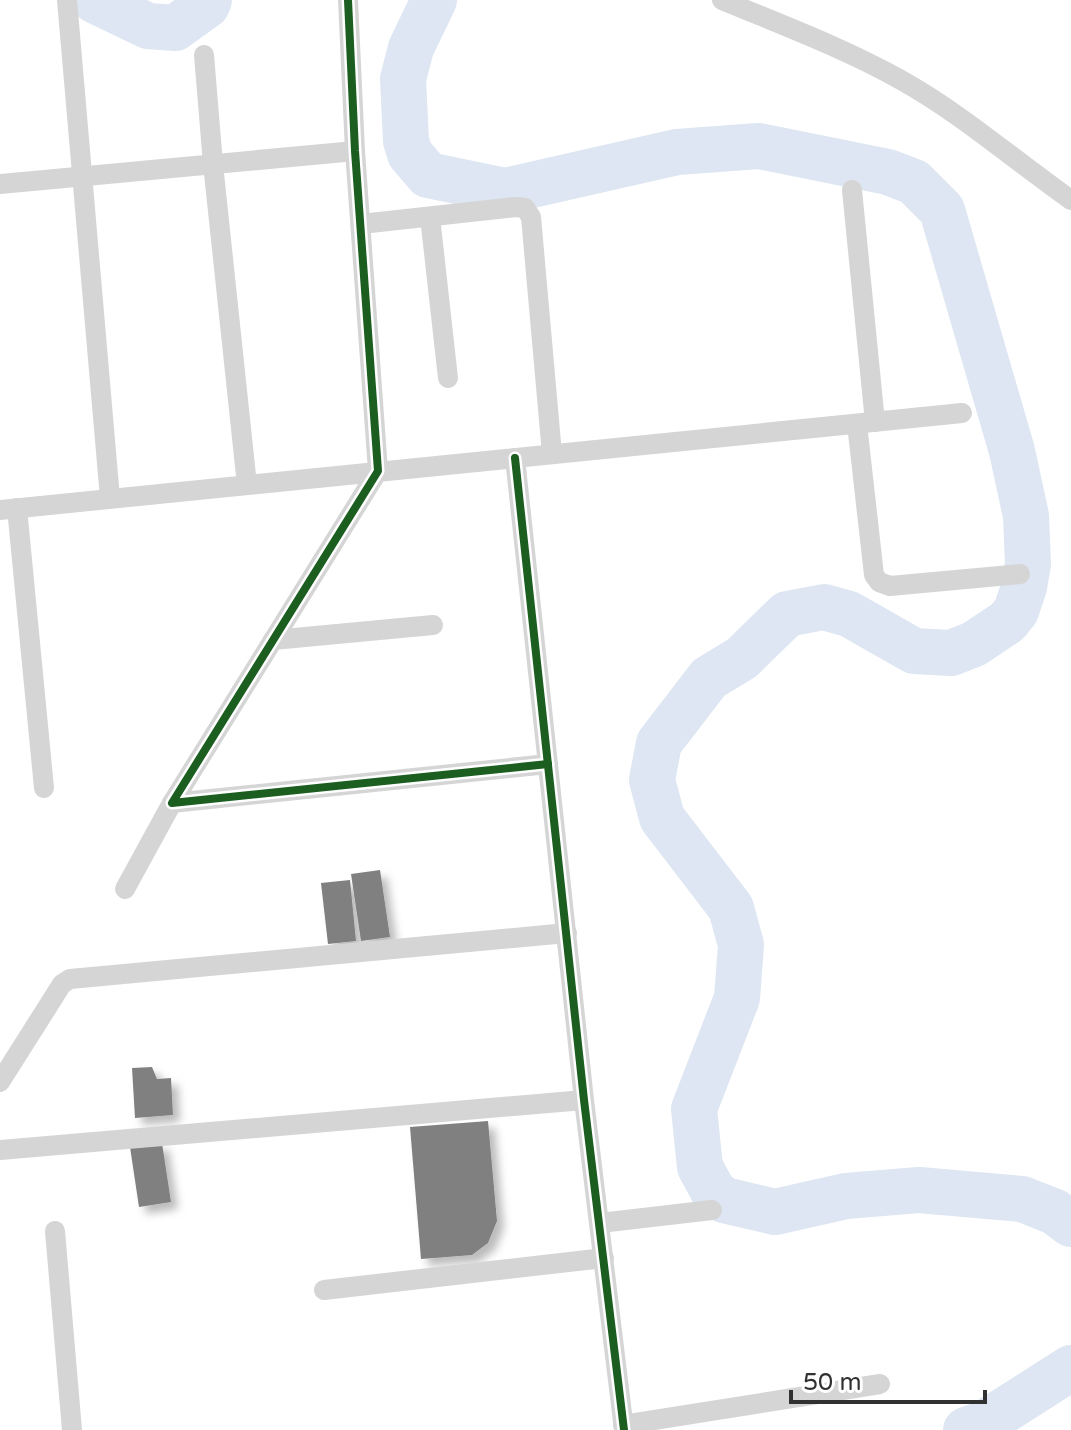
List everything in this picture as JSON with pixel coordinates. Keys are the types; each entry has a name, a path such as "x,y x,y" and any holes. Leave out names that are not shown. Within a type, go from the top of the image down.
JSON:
{"street":[{"path":"67,0 110,498"},
{"path":"125,889 172,803 378,471 355,151 348,0"},
{"path":"722,0 853,54 903,81 963,119 1012,159 1071,200"},
{"path":"204,55 247,485"},
{"path":"0,184 355,151"},
{"path":"852,190 874,575 879,582 890,586 1020,574"},
{"path":"361,224 525,208 531,217 552,454"},
{"path":"430,217 448,378"},
{"path":"44,788 8,509 962,413"},
{"path":"515,458 584,1100 623,1427 880,1384"},
{"path":"273,640 433,625"},
{"path":"172,803 548,764"},
{"path":"0,1082 62,984 70,979 567,933"},
{"path":"0,1150 584,1100"},
{"path":"600,1223 712,1210"},
{"path":"55,1231 72,1430"},
{"path":"324,1290 604,1258"}],"building":[{"path":"380,870 390,937 361,941 351,874"},
{"path":"350,880 356,941 328,944 321,883"},
{"path":"152,1067 157,1079 171,1078 173,1115 135,1118 132,1068"},
{"path":"488,1121 497,1221 488,1243 472,1255 421,1259 410,1127"},
{"path":"162,1143 171,1202 139,1207 130,1147"}],"waterway":[{"path":"94,0 148,26 175,28 207,5 209,0"},
{"path":"434,0 411,48 403,79 406,141 410,154 428,175 505,191 677,152 759,146 888,172 914,182 942,210 1012,451 1026,516 1028,564 1024,587 1016,611 1007,622 974,644 951,653 914,651 849,614 824,607 787,614 742,658 709,678 659,743 652,780 662,818 731,908 741,945 737,998 694,1109 700,1167 713,1191 724,1200 775,1212 846,1196 919,1190 1022,1199 1055,1212 1071,1224"},
{"path":"966,1430 983,1424 1071,1368"}],"cycle path":[{"path":"348,0 355,151 378,471 172,803 548,764"},
{"path":"515,458 584,1100 624,1430"}]}
